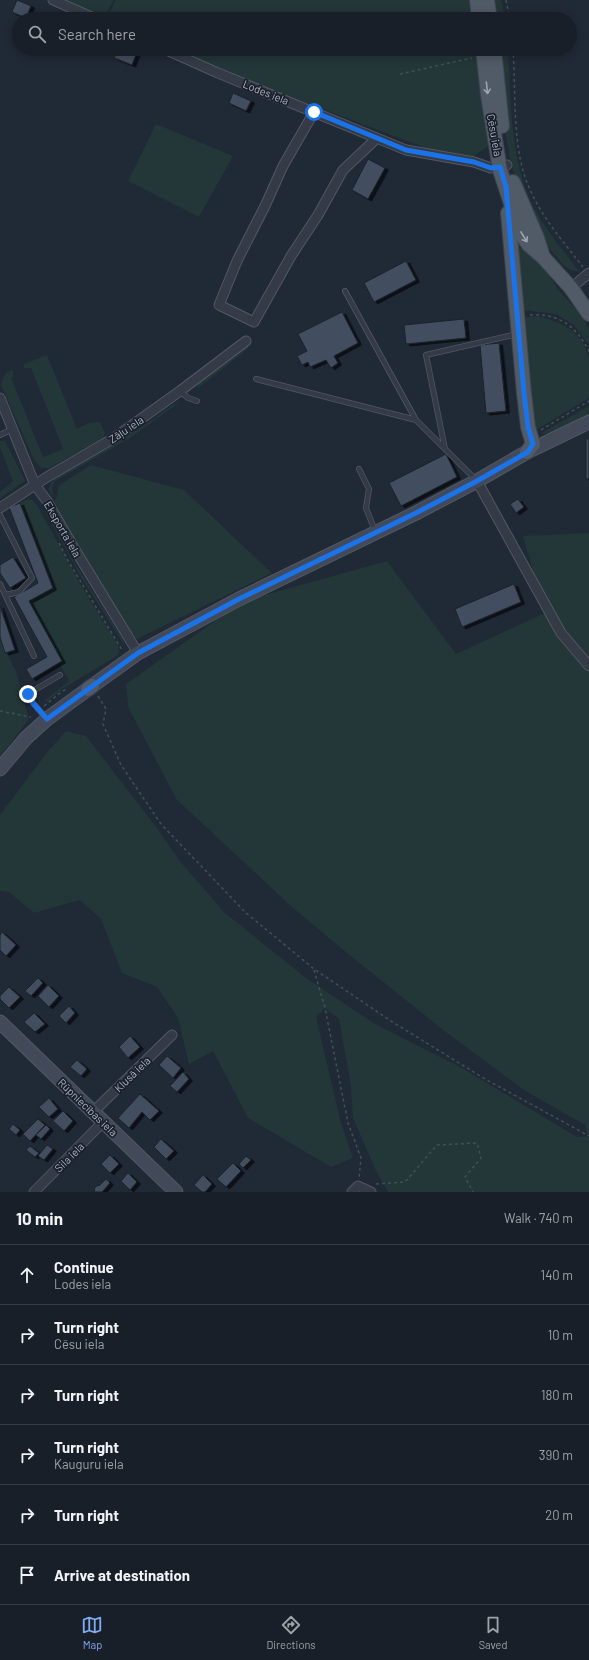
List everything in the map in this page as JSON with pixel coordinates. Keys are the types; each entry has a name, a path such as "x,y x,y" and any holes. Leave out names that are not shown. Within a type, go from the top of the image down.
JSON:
{"main road":[{"path":"477,0 478,12"},
{"path":"488,0 489,12"},
{"name":"Cēsu iela","path":"487,56 488,95 504,166 506,187 521,234 529,246 543,257 571,288 589,314"},
{"name":"Cēsu iela","path":"504,166 537,238 543,257"},
{"path":"506,187 528,427 533,444 528,452"},
{"path":"0,769 26,738 47,719 92,690 138,653 239,599 376,533 477,481 528,452 589,422"},
{"name":"Rūpniecības iela","path":"0,1022 92,1113 176,1192"}],"street":[{"path":"53,0 80,12"},
{"name":"Lodes iela","path":"181,56 406,150 474,162 491,168 504,166"},
{"path":"314,112 283,166 265,206 237,261 219,305 254,322 291,256 318,215 343,170 377,138"},
{"path":"571,288 586,270"},
{"name":"Zāļu iela","path":"0,508 35,485 114,438 180,391 246,341"},
{"name":"Eksporta iela","path":"0,398 35,485 47,501 138,653"},
{"path":"477,481 561,633 589,666"},
{"name":"Klusā iela","path":"92,1113 172,1035"},
{"name":"Sila iela","path":"34,1192 103,1122"},
{"path":"355,1189 371,1192"}],"lane":[{"path":"345,291 416,420 477,481"},
{"path":"445,449 426,355 520,333"},
{"path":"256,379 416,420"},
{"path":"180,391 188,398 197,401"},
{"path":"0,435 12,429"},
{"path":"359,469 369,489 366,508 376,533"},
{"path":"0,515 32,578 19,592 5,595"},
{"path":"0,584 34,656"},
{"path":"47,719 33,703 28,694 60,675"}],"path":[{"path":"506,0 509,12"},
{"path":"400,74 468,56"},
{"path":"513,56 515,116 521,158 526,180 551,226 586,270"},
{"path":"528,315 541,314 555,317 570,326 584,340 589,352"},
{"path":"538,432 589,401"},
{"path":"92,690 106,709 103,724 121,765 161,824 245,912 314,969 391,1021 485,1079 589,1136"},
{"path":"0,711 31,717"},
{"path":"314,969 325,1008 348,1123 361,1158 355,1189 405,1182 437,1145 477,1143 481,1158 465,1177 473,1192"}],"shaded area":[{"path":"53,0 114,0 107,12 80,12"},
{"path":"116,0 471,0 474,12 110,12"},
{"path":"492,0 501,0 504,12 493,12"},
{"path":"183,56 479,56 490,145 472,157 428,149"},
{"path":"498,56 508,56 515,145 523,182 530,200 546,227 579,271 571,270 561,263 537,229 525,205 516,181 510,156 502,104"},
{"path":"156,124 233,156 199,217 128,181"},
{"path":"516,234 535,254 557,288 581,315 589,329 589,345 574,325 556,314 521,310"},
{"path":"536,316 562,324 576,334 581,341 589,358 589,398 536,430 532,425 522,318"},
{"path":"247,346 249,348 197,389 199,382"},
{"path":"47,355 77,429 89,423 100,422 105,433 102,439 49,468 41,468 34,460 1,385 4,375 13,370 13,377 11,377 43,457 63,449 31,368 24,368 24,364"},
{"path":"177,404 130,438 55,481 52,488 53,494 51,495 49,489 51,482 60,475 116,443 172,405"},
{"path":"589,406 589,414 559,431 546,434 541,433"},
{"path":"0,441 5,441 25,481 0,498 0,492 13,481 0,448"},
{"path":"91,465 184,490 272,573 137,639 132,634 90,566 54,501 57,497 58,486"},
{"path":"28,499 32,500 37,505 79,582 118,645 119,652 117,656 62,689 47,702 45,700 69,681 59,663 62,661 29,601 53,588 20,503"},
{"path":"44,505 73,560 122,638 126,648 81,577 42,506"},
{"path":"589,533 589,1192 388,1192 376,1171 353,1118 351,1086 339,1019 325,1008 316,1017 341,1123 353,1158 331,1167 248,1118 213,1051 189,1064 178,1018 157,987 122,973 101,919 80,900 34,913 9,892 0,891 0,815 48,751 66,731 86,736 157,828 180,861 224,912 306,978 375,1024 462,1068 577,1137 587,1136 585,1125 524,1090 447,1033 342,949 292,907 177,800 128,707 126,684 243,601 387,561 456,654 545,613 523,536"},
{"path":"0,640 16,671 29,719 0,757"}],"building":[{"path":"17,0 31,6 28,12 12,12"},
{"path":"115,56 135,56 132,65 114,58"},
{"path":"233,93 251,101 246,111 229,103"},
{"path":"368,159 385,168 368,199 352,190"},
{"path":"406,261 416,280 374,302 364,283"},
{"path":"342,312 358,343 334,356 338,363 331,368 326,360 310,367 308,362 302,365 297,356 307,351 298,334"},
{"path":"464,319 466,338 406,344 404,325"},
{"path":"499,343 506,411 486,413 480,345"},
{"path":"586,439 589,439 589,479 586,479"},
{"path":"446,454 457,477 401,506 389,483"},
{"path":"518,499 524,507 516,513 510,504"},
{"path":"20,503 53,588 29,601 62,661 32,679 26,669 47,657 14,597 38,583 9,507"},
{"path":"13,557 26,578 10,588 0,573 0,565"},
{"path":"514,584 521,602 462,627 455,609"},
{"path":"0,606 15,650 5,653 0,637"},
{"path":"2,932 16,945 6,956 0,950 0,935"},
{"path":"38,978 43,983 31,996 25,991"},
{"path":"48,985 59,996 49,1007 38,996"},
{"path":"9,987 20,997 9,1008 0,999 0,996"},
{"path":"69,1006 75,1013 66,1023 59,1016"},
{"path":"34,1013 45,1024 35,1032 24,1022"},
{"path":"130,1036 140,1047 128,1058 119,1047"},
{"path":"167,1056 181,1068 173,1078 159,1065"},
{"path":"77,1060 87,1069 81,1076 70,1067"},
{"path":"183,1072 189,1079 177,1092 170,1086"},
{"path":"140,1094 159,1111 150,1120 142,1112 129,1128 118,1118"},
{"path":"49,1098 58,1109 49,1117 39,1107"},
{"path":"63,1111 73,1121 64,1131 53,1121"},
{"path":"38,1119 45,1125 30,1141 23,1134"},
{"path":"13,1124 20,1130 16,1135 9,1129"},
{"path":"46,1125 50,1129 41,1139 36,1135"},
{"path":"161,1139 174,1151 166,1159 154,1147"},
{"path":"47,1145 53,1149 44,1160 38,1156"},
{"path":"30,1146 39,1153 35,1157 26,1150"},
{"path":"110,1155 119,1164 110,1173 101,1164"},
{"path":"246,1156 251,1160 243,1168 239,1164"},
{"path":"233,1163 241,1171 226,1187 217,1179"},
{"path":"128,1173 137,1182 130,1190 121,1181"},
{"path":"203,1175 212,1184 205,1192 202,1192 194,1185"},
{"path":"106,1179 110,1183 102,1192 94,1192 94,1189"}],"route":[{"path":"28,694 33,703 47,719 138,653 239,599 354,544 477,481 528,452 533,444 528,427 524,393 520,333 506,187 500,167 491,168 474,162 406,150 314,112"}]}
